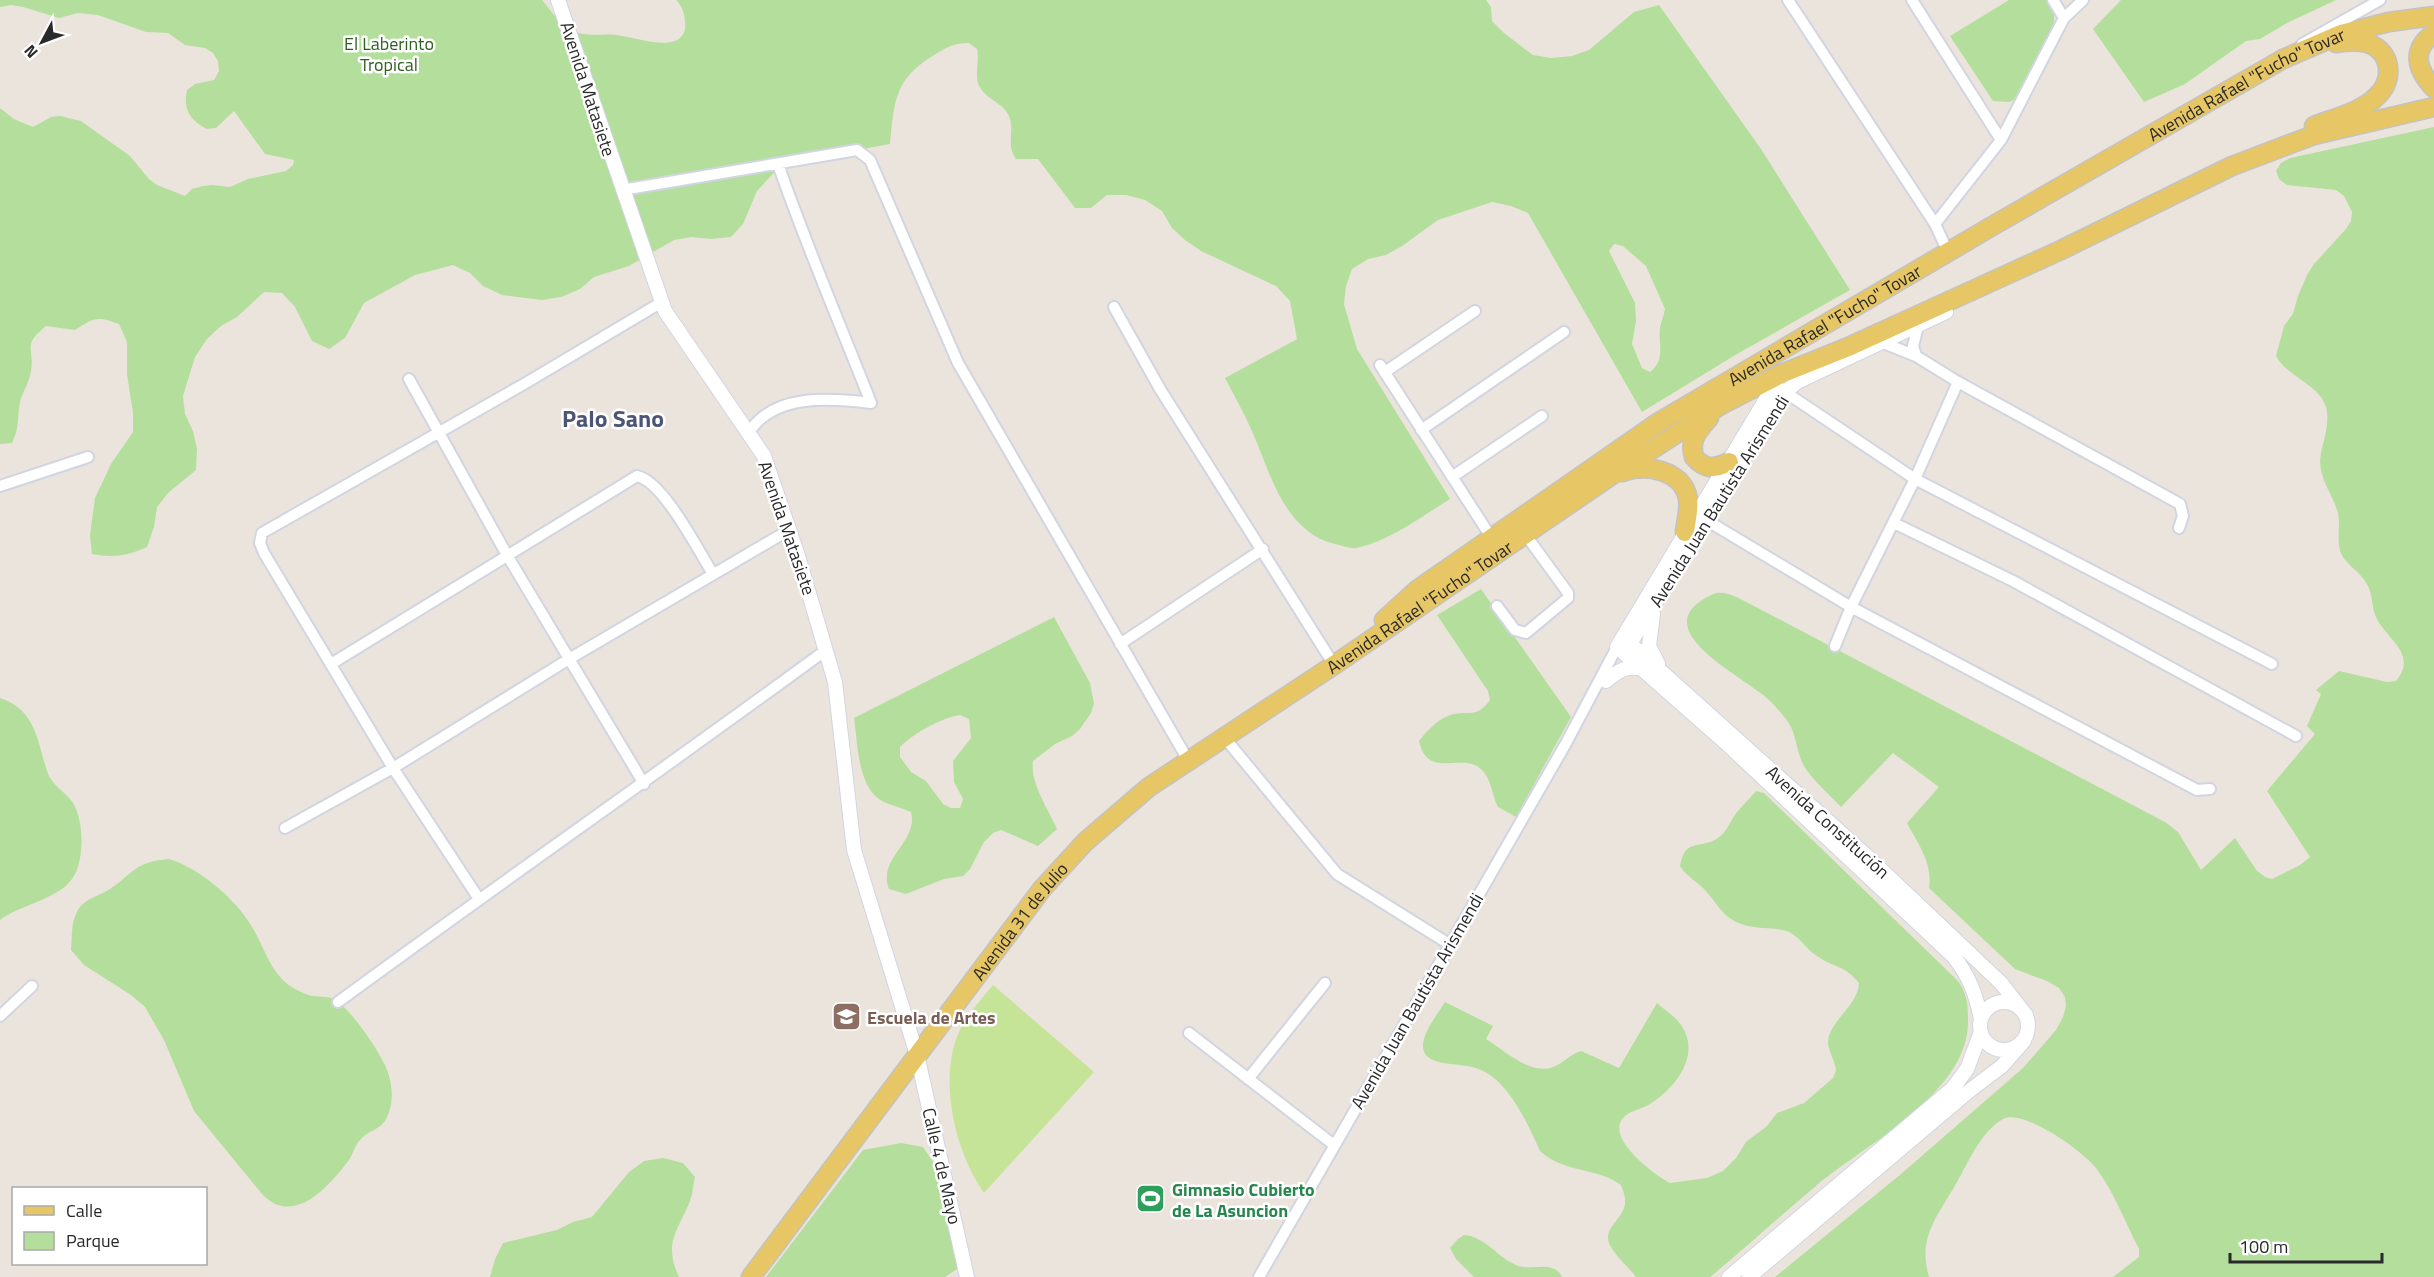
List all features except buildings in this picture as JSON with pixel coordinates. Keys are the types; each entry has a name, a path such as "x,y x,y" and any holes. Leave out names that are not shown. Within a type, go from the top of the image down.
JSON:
{"main road":[{"name":"Avenida Rafael \"Fucho\" Tovar","path":"1334,666 1417,590 1659,422 2283,59 2341,34 2390,22 2434,16"},
{"path":"2434,33 2425,40 2418,56 2419,68 2434,88"},
{"path":"2232,166 2375,99 2385,88 2389,74 2385,59 2376,47 2358,42 2336,43 2283,59"},
{"name":"Avenida Rafael \"Fucho\" Tovar","path":"1334,666 1609,477 1721,405 1783,383 2232,166 2314,135 2434,107"},
{"path":"1783,383 1810,333"},
{"path":"1721,405 1694,435 1692,450 1694,457 1707,467 1718,467 1729,462"},
{"path":"1609,477 1633,468 1663,470 1681,482 1688,499 1685,532"},
{"name":"Avenida 31 de Julio","path":"751,1277 1016,923 1065,862 1131,802 1188,760 1334,666"}],"street":[{"name":"Avenida Matasiete","path":"558,0 665,311 764,456 835,682 854,850 917,1054"},
{"path":"1788,0 1935,224 1948,252"},
{"path":"1912,0 2001,140"},
{"path":"2053,0 2064,18"},
{"path":"1935,224 2001,140 2064,18 2083,0"},
{"path":"2283,59 2313,36 2380,0"},
{"path":"622,190 857,150 870,160 958,363 1188,760"},
{"path":"748,434 753,425 769,411 793,402 844,400 871,404 806,244 778,164"},
{"name":"Avenida Juan Bautista Arismendi","path":"1783,383 1797,382 1918,326 1958,306 2004,277"},
{"path":"478,899 393,768 264,553 260,543 262,533 662,302"},
{"path":"1114,307 1161,389 1334,666"},
{"path":"1474,311 1382,369 1491,537"},
{"path":"1916,356 1913,346 1918,326"},
{"path":"1421,430 1564,332"},
{"path":"1881,342 1916,356 1958,382 2180,504 2183,516 2179,528"},
{"path":"409,379 507,555 644,784"},
{"path":"1835,646 1851,607 1916,479 1958,382"},
{"path":"1783,383 1916,479 2272,664"},
{"name":"Avenida Juan Bautista Arismendi","path":"1259,1277 1623,645 1685,532 1783,383"},
{"name":"Avenida Juan Bautista Arismendi","path":"1576,726 1606,681 1623,645 1654,605 1706,520 1783,383"},
{"path":"1452,477 1542,416"},
{"path":"0,486 88,457"},
{"path":"331,664 637,476 646,477 659,489 713,574"},
{"path":"1706,520 1851,607 2197,790 2210,789"},
{"path":"1894,523 2013,581 2296,736"},
{"path":"285,828 393,768 569,659 789,530"},
{"path":"1497,606 1515,630 1526,633 1568,598 1568,593 1525,534"},
{"path":"1120,644 1263,549"},
{"path":"1654,605 1649,646 1664,673"},
{"name":"Avenida Constitución","path":"1623,645 1644,669 1953,956 1969,977 1977,1000 1981,1026"},
{"name":"Avenida Constitución","path":"1623,645 1664,673 1869,858 2001,983 2026,1015"},
{"path":"338,1002 478,899 644,784 826,650"},
{"path":"1606,681 1620,669 1631,666 1644,669"},
{"path":"1224,737 1337,874 1449,944"},
{"path":"1248,1079 1325,983"},
{"path":"0,1016 32,986"},
{"path":"1729,1277 1953,1088 1967,1069 1985,1011 2002,1002 2011,1003 2020,1008 2026,1015 2028,1032 2024,1041 2002,1066 1969,1091 1749,1277"},
{"path":"1981,1026 1984,1040 1991,1047 2009,1050 2024,1041"},
{"path":"1189,1033 1334,1146"},
{"name":"Calle 4 de Mayo","path":"917,1054 967,1277"}],"green space":[{"name":"El Laberinto Tropical","path":"0,0 542,0 571,30 588,35 617,35 660,43 679,39 684,32 684,15 676,0 1486,0 1491,7 1492,21 1504,33 1533,55 1551,58 1572,56 1589,50 1634,12 1659,5 1761,149 1850,290 1737,354 1642,412 1528,213 1492,202 1438,220 1402,246 1386,255 1368,259 1352,269 1346,286 1344,304 1357,349 1450,499 1382,540 1357,548 1335,544 1303,527 1291,514 1273,482 1249,424 1225,378 1297,339 1290,301 1276,286 1201,251 1185,240 1172,228 1162,211 1145,200 1126,195 1107,195 1091,208 1075,208 1038,159 1016,159 1011,149 1011,124 1008,114 984,93 979,85 977,49 969,43 959,44 943,50 921,64 904,82 895,103 890,144 782,164 757,191 743,224 731,237 711,239 691,237 674,240 629,266 594,277 580,289 561,297 542,300 502,295 483,286 470,273 453,265 415,275 364,303 345,338 329,349 312,341 295,307 282,293 264,292 237,317 221,326 207,339 195,357 183,396 185,414 193,431 197,449 196,470 168,493 157,507 154,527 147,547 113,556 92,554 90,535 95,498 111,464 133,432 133,413 127,374 127,342 119,324 101,319 87,322 75,330 46,326 31,343 31,371 20,402 15,437 12,443 0,444 0,108 14,119 33,127 51,117 60,116 81,121 130,156 157,185 185,196 192,189 203,186 230,187 248,179 286,171 293,165 294,160 265,154 234,111 216,128 207,129 192,118 186,103 187,90 195,84 214,80 219,71 218,61 213,53 205,48 185,45 168,33 146,32 98,15 78,13 59,18 23,7 11,5 0,7","holes":["1614,244 1623,246 1646,266 1665,309 1660,328 1660,357 1650,372 1642,368 1632,344 1636,321 1635,303 1609,251"]},
{"path":"2009,0 2053,0 2053,27 2045,51 2018,98 2009,102 1993,101 1950,36"},
{"path":"2121,0 2336,0 2287,23 2260,39 2246,41 2185,84 2144,102 2093,29"},
{"path":"2434,127 2434,1277 2113,1277 2139,1257 2139,1249 2102,1177 2079,1152 2052,1133 2038,1125 2012,1117 2003,1119 1995,1125 1980,1141 1935,1220 1927,1241 1926,1264 1929,1277 1775,1277 1901,1174 2023,1068 2056,1030 2066,1006 2065,997 2059,988 2047,981 2015,969 1929,888 1927,862 1907,823 1939,787 1893,753 1841,807 1805,767 1791,727 1774,705 1708,654 1694,639 1687,624 1692,609 1716,593 1733,596 1754,606 2165,822 2178,832 2201,870 2235,838 2257,871 2265,877 2272,879 2300,865 2310,857 2267,791 2315,734 2307,726 2321,694 2316,690 2339,671 2387,682 2396,681 2404,662 2398,646 2375,615 2368,585 2345,560 2341,552 2338,513 2324,481 2320,461 2327,421 2326,407 2317,392 2287,370 2276,356 2284,326 2293,314 2307,275 2346,229 2351,221 2352,212 2344,196 2336,190 2287,185 2279,179 2276,171 2281,163 2290,158"},
{"path":"1481,589 1571,717 1516,817 1498,807 1486,775 1477,766 1469,763 1436,762 1429,759 1423,752 1419,741 1444,718 1455,714 1475,712 1490,700 1488,691 1437,615"},
{"path":"1054,617 1090,683 1094,703 1091,713 1080,729 1033,761 1037,787 1057,829 1038,846 1001,830 993,833 984,842 970,869 963,876 944,879 906,894 889,889 887,878 888,868 909,832 912,823 911,812 884,802 868,787 860,764 854,718","holes":["960,715 969,719 971,738 953,761 954,782 963,799 960,808 951,808 943,804 926,781 911,772 900,757 900,747 920,732 945,719"]},
{"path":"0,698 12,703 28,718 37,737 49,776 77,810 82,841 76,872 66,886 0,920"},
{"path":"1756,791 1764,793 1958,981 1965,995 1968,1009 1964,1046 1952,1070 1934,1093 1912,1114 1817,1185 1710,1277 1636,1277 1616,1255 1608,1241 1610,1230 1625,1204 1621,1185 1612,1179 1569,1167 1549,1158 1540,1151 1516,1105 1501,1084 1477,1068 1432,1059 1425,1053 1423,1046 1425,1037 1445,1002 1493,1026 1486,1039 1527,1065 1545,1069 1553,1067 1581,1051 1619,1068 1657,1003 1678,1021 1685,1033 1688,1056 1678,1078 1660,1097 1625,1116 1620,1124 1620,1134 1625,1144 1643,1164 1670,1183 1707,1178 1723,1171 1736,1158 1746,1142 1767,1126 1777,1113 1804,1103 1833,1078 1836,1070 1828,1045 1830,1034 1854,999 1859,983 1848,972 1813,953 1789,932 1748,926 1732,920 1680,866 1682,857 1689,848 1721,836 1737,812"},
{"path":"169,859 181,863 204,877 237,906 252,927 272,966 284,981 308,995 331,998 346,1009 369,1038 387,1071 392,1097 385,1121 360,1140 349,1160 322,1191 299,1205 286,1207 274,1203 262,1194 194,1111 164,1040 145,1007 131,995 84,965 71,950 73,922 81,906 114,886 139,867 147,863"},
{"path":"993,985 1094,1072 984,1193 964,1155 957,1133 950,1086 955,1042 967,1017"},
{"path":"901,1143 923,1147 939,1171 963,1265 945,1277 766,1277 863,1150"},
{"path":"663,1158 683,1163 695,1177 691,1198 672,1246 674,1265 679,1277 490,1277 503,1243 557,1230 573,1222 592,1217 629,1172 644,1161"},
{"path":"1464,1235 1479,1239 1516,1265 1548,1267 1562,1277 1474,1277 1456,1259 1450,1248"}],"place":[{"name":"Escuela de Artes","path":"846,1017"},
{"name":"Gimnasio Cubierto de La Asuncion","path":"1151,1199"}],"district":[{"name":"Palo Sano","path":"613,418"}]}
